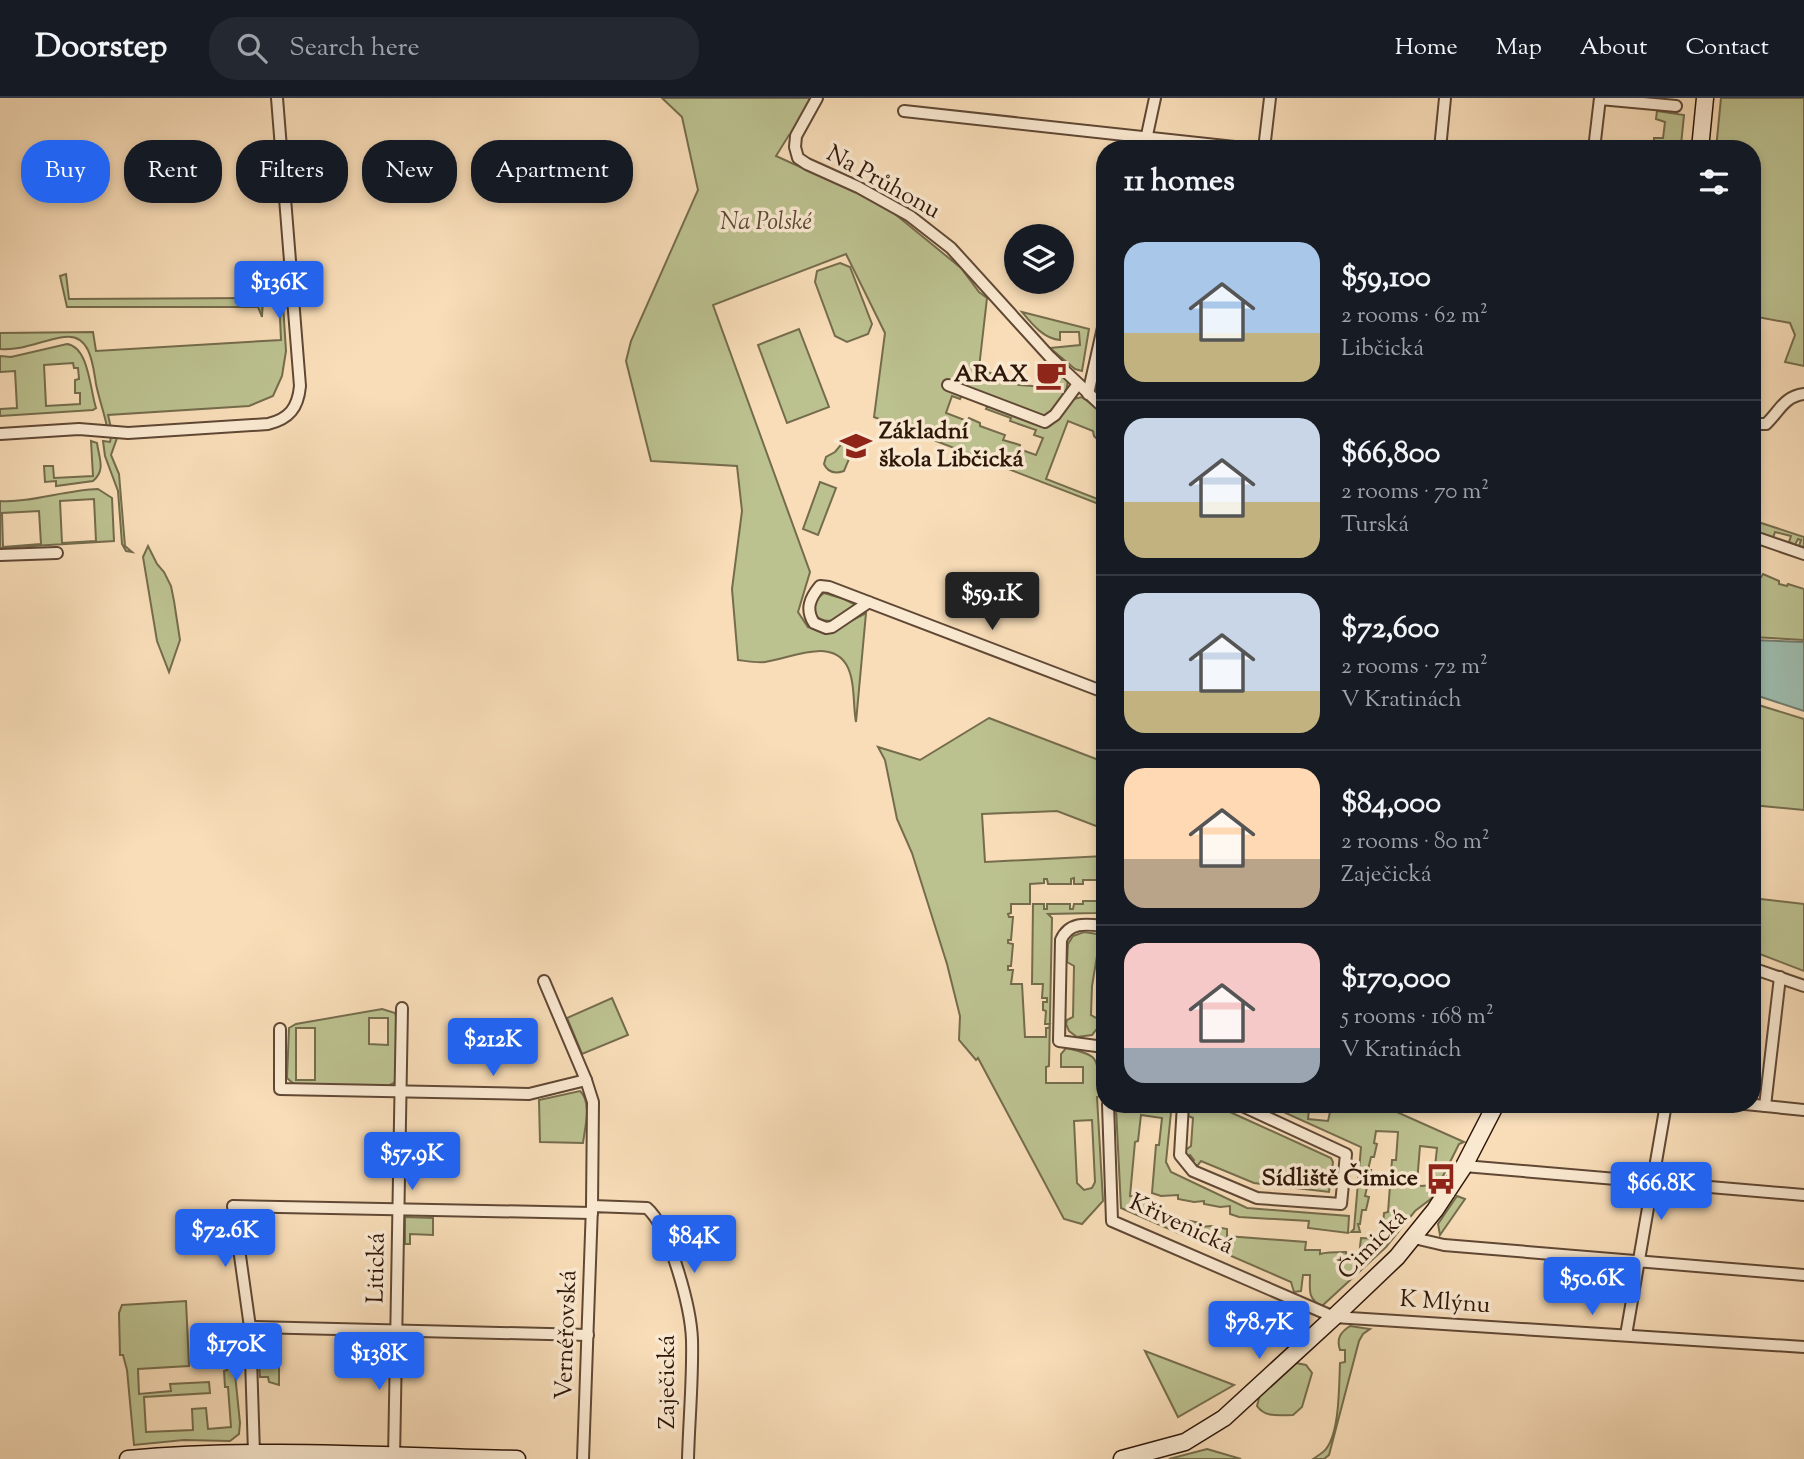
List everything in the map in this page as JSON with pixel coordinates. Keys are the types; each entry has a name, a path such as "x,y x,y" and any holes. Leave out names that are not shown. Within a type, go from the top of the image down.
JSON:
{"street":[{"path":"0,434 79,429 114,433 268,425 290,415 296,406 300,386 277,98"},
{"name":"Na Průhonu","path":"817,98 796,136 798,158 911,216 951,248 1043,349 1096,401"},
{"path":"1146,140 1155,98"},
{"path":"1265,140 1270,98"},
{"path":"1441,140 1445,98"},
{"path":"1701,140 1705,98"},
{"path":"1595,140 1600,99 1676,106"},
{"path":"904,111 1122,140"},
{"path":"1088,394 1096,358"},
{"path":"948,385 1045,422 1055,415 1078,384"},
{"path":"1761,424 1769,422 1787,400 1804,394"},
{"path":"1761,539 1804,554"},
{"path":"0,555 57,553"},
{"path":"869,603 832,627 826,628 814,623 809,612 812,596 820,586 829,587 1096,689"},
{"path":"1096,926 1074,926 1063,934 1061,940 1059,1041 1096,1046"},
{"path":"1761,971 1804,986"},
{"path":"1765,1106 1780,977"},
{"name":"Vernéřovská","path":"544,981 593,1102 583,1459"},
{"name":"Litická","path":"394,1457 402,1008"},
{"path":"280,1029 280,1089 529,1094 586,1080"},
{"path":"1761,1106 1804,1110"},
{"name":"Křivenická","path":"1108,1113 1112,1221 1334,1317"},
{"path":"1182,1113 1180,1156 1193,1171 1257,1198 1341,1205 1346,1154 1257,1113"},
{"name":"Čimická","path":"1122,1459 1185,1442 1224,1418 1334,1317 1414,1238 1464,1166 1491,1113"},
{"path":"1626,1335 1664,1113"},
{"path":"1464,1166 1804,1195"},
{"path":"246,1455 250,1327 233,1206 592,1210"},
{"name":"Zaječická","path":"592,1210 647,1208 661,1227 676,1264 692,1338 688,1459"},
{"path":"1414,1238 1444,1245 1804,1275"},
{"name":"K Mlýnu","path":"1334,1317 1804,1346"},
{"path":"250,1327 588,1335"},
{"path":"128,1459 181,1454 517,1459"}],"green space":[{"name":"Na Polské","path":"662,98 814,98 794,136 789,135 776,156 884,205 961,268 979,292 987,298 979,368 1019,385 1046,387 1063,374 1068,380 1066,393 1074,399 1082,397 1096,408 1096,438 1093,431 1068,421 1046,479 1096,498 1096,503 874,417 885,333 846,254 713,305 810,572 798,612 808,627 830,632 866,613 856,722 850,673 844,661 836,654 814,651 765,662 738,660 732,589 742,511 737,466 651,461 626,361 631,341 698,190 682,117","holes":["962,395 988,405 986,409 1036,430 1034,435 1043,438 1036,455 1019,449 1020,445 1003,440 1005,435 980,426 980,423 946,413 952,396 960,399"]},
{"path":"1721,98 1804,98 1804,366 1785,362 1795,335 1790,323 1761,318 1761,140 1717,140"},
{"path":"1657,111 1684,115 1682,140 1654,140 1663,138 1665,122 1656,119"},
{"path":"840,263 850,267 872,324 868,334 847,342 835,336 815,282 817,271"},
{"path":"66,274 69,299 263,298 262,317 258,307 67,307 60,276"},
{"path":"283,304 286,351 282,376 273,396 249,406 108,415 111,428 107,427 92,360 80,340 64,337 17,348 0,349 0,333 93,332 96,351 281,340 280,318"},
{"path":"1022,312 1089,329 1082,371 1075,369 1050,348 1080,345 1079,332 1060,332 1060,340 1054,339 1039,330"},
{"path":"799,329 829,407 787,423 758,345"},
{"path":"67,344 74,347 84,361 96,408 0,416 0,409 17,408 15,371 0,372 0,356 11,357","holes":["73,363 74,368 78,368 79,379 75,380 75,393 80,393 80,404 46,406 44,365"]},
{"path":"111,437 117,438 111,455 119,474 125,546 132,552 126,551 122,544 118,491 105,456 103,441 110,442"},
{"path":"91,441 97,443 101,464 93,481 56,486 56,481 45,482 44,466 53,466 54,478 93,476"},
{"path":"844,441 854,447 844,471 832,472 824,464 826,457 835,452"},
{"path":"820,482 836,488 818,535 803,529"},
{"path":"98,489 112,498 114,541 0,548 0,501","holes":["94,499 96,541 62,543 60,501","39,511 41,544 3,547 2,513"]},
{"path":"1761,523 1804,537 1804,547 1799,546 1801,540 1798,539 1795,545 1789,542 1791,536 1775,532 1773,538 1761,534"},
{"path":"148,546 171,586 174,601 180,640 169,672 157,641 143,557"},
{"path":"1763,574 1779,581 1779,584 1804,589 1804,640 1761,638"},
{"path":"824,593 856,605 836,619 825,621 815,615 813,602"},
{"path":"1761,706 1804,719 1804,810 1761,806"},
{"path":"989,718 1096,759 1096,826 1057,811 982,814 985,862 1096,856 1096,880 1083,880 1083,884 1074,884 1074,878 1071,879 1071,884 1048,884 1047,879 1044,879 1044,883 1030,884 1030,904 1011,904 1011,913 1008,914 1013,917 1011,940 1008,940 1008,943 1013,944 1011,966 1008,966 1008,970 1013,970 1011,984 1022,984 1025,1037 1046,1037 1046,1028 1050,1025 1046,1083 1083,1083 1083,1067 1061,1067 1061,1054 1066,1048 1086,1053 1096,1062 1096,1113 1103,1201 1082,1224 1064,1219 978,1058 976,1060 959,1040 960,1016 947,964 912,853 897,819 885,760 878,747 920,760","holes":["1092,1120 1095,1182 1092,1188 1084,1190 1077,1183 1074,1121"]},
{"path":"1761,899 1804,904 1804,971 1761,954"},
{"path":"1096,901 1096,913 1048,914 1052,918 1050,1024 1045,1024 1046,1011 1043,1010 1043,1002 1047,1002 1047,998 1042,998 1043,984 1032,984 1033,904 1044,904 1044,909 1047,909 1047,904 1070,904 1070,909 1073,909 1074,904"},
{"path":"1084,932 1096,934 1091,1015 1096,1018 1096,1030 1092,1035 1077,1037 1069,1031 1066,1024 1067,1020 1073,1017 1074,966 1067,962 1068,944 1073,936"},
{"path":"612,998 628,1035 582,1054 567,1018"},
{"path":"382,1009 395,1013 397,1077 394,1083 388,1086 295,1085 287,1078 289,1028 296,1024","holes":["369,1018 388,1018 388,1045 369,1044","296,1028 315,1028 315,1080 296,1080"]},
{"path":"580,1091 587,1108 583,1143 540,1142 539,1100"},
{"path":"1116,1113 1171,1113 1166,1162 1171,1172 1247,1208 1349,1216 1348,1233 1308,1228 1309,1221 1239,1217 1230,1214 1230,1206 1220,1207 1204,1204 1204,1201 1178,1199 1178,1195 1161,1196 1152,1193 1156,1145 1159,1145 1162,1118 1141,1115 1138,1141 1135,1142 1130,1196 1150,1198 1149,1216 1201,1223 1201,1227 1227,1229 1227,1236 1306,1242 1305,1250 1320,1250 1320,1254 1346,1252 1346,1256 1359,1255 1361,1238 1382,1239 1384,1213 1388,1212 1392,1160 1396,1160 1398,1132 1376,1131 1374,1143 1377,1144 1368,1170 1371,1170 1365,1196 1369,1197 1366,1210 1362,1210 1358,1224 1360,1232 1351,1232 1354,1229 1361,1147 1286,1113 1309,1113 1308,1119 1328,1121 1330,1113 1399,1113 1464,1142 1459,1144 1432,1198 1415,1211 1386,1247 1322,1306 1312,1297 1310,1275 1303,1275 1301,1291 1294,1292 1291,1282 1121,1208","holes":["1420,1146 1437,1148 1433,1185 1421,1186 1417,1183"]},
{"path":"1232,1113 1331,1158 1333,1162 1329,1192 1254,1183 1201,1161 1194,1165 1194,1160 1190,1155 1187,1158 1184,1151 1191,1146 1193,1118 1186,1115"},
{"path":"1457,1196 1465,1199 1440,1235 1438,1224"},
{"path":"405,1217 433,1218 433,1235 410,1234 410,1244 405,1244"},
{"path":"186,1301 189,1366 138,1369 139,1394 171,1391 170,1384 209,1382 210,1393 144,1397 146,1432 193,1430 192,1409 206,1408 208,1429 231,1427 224,1371 227,1370 225,1364 234,1364 239,1434 230,1441 184,1440 134,1445 127,1370 123,1355 120,1355 119,1313 122,1305"},
{"path":"1350,1326 1370,1329 1359,1341 1329,1455 1324,1459 1313,1459 1326,1449 1334,1431 1340,1363 1345,1362 1345,1350 1340,1350 1339,1339"},
{"path":"257,1335 279,1336 279,1385 269,1382 268,1377 260,1377"},
{"path":"1145,1351 1234,1385 1178,1417"},
{"path":"1296,1363 1306,1365 1312,1373 1302,1407 1293,1415 1273,1415 1260,1410 1257,1406 1260,1394"},
{"path":"1207,1449 1241,1459 1169,1459"}],"shaded area":[{"path":"1761,640 1804,642 1804,711 1761,697"}],"place":[{"name":"ARAX","path":"1051,375"},
{"name":"Základní škola Libčická","path":"856,446"},
{"name":"Sídliště Čimice","path":"1441,1179"}]}
